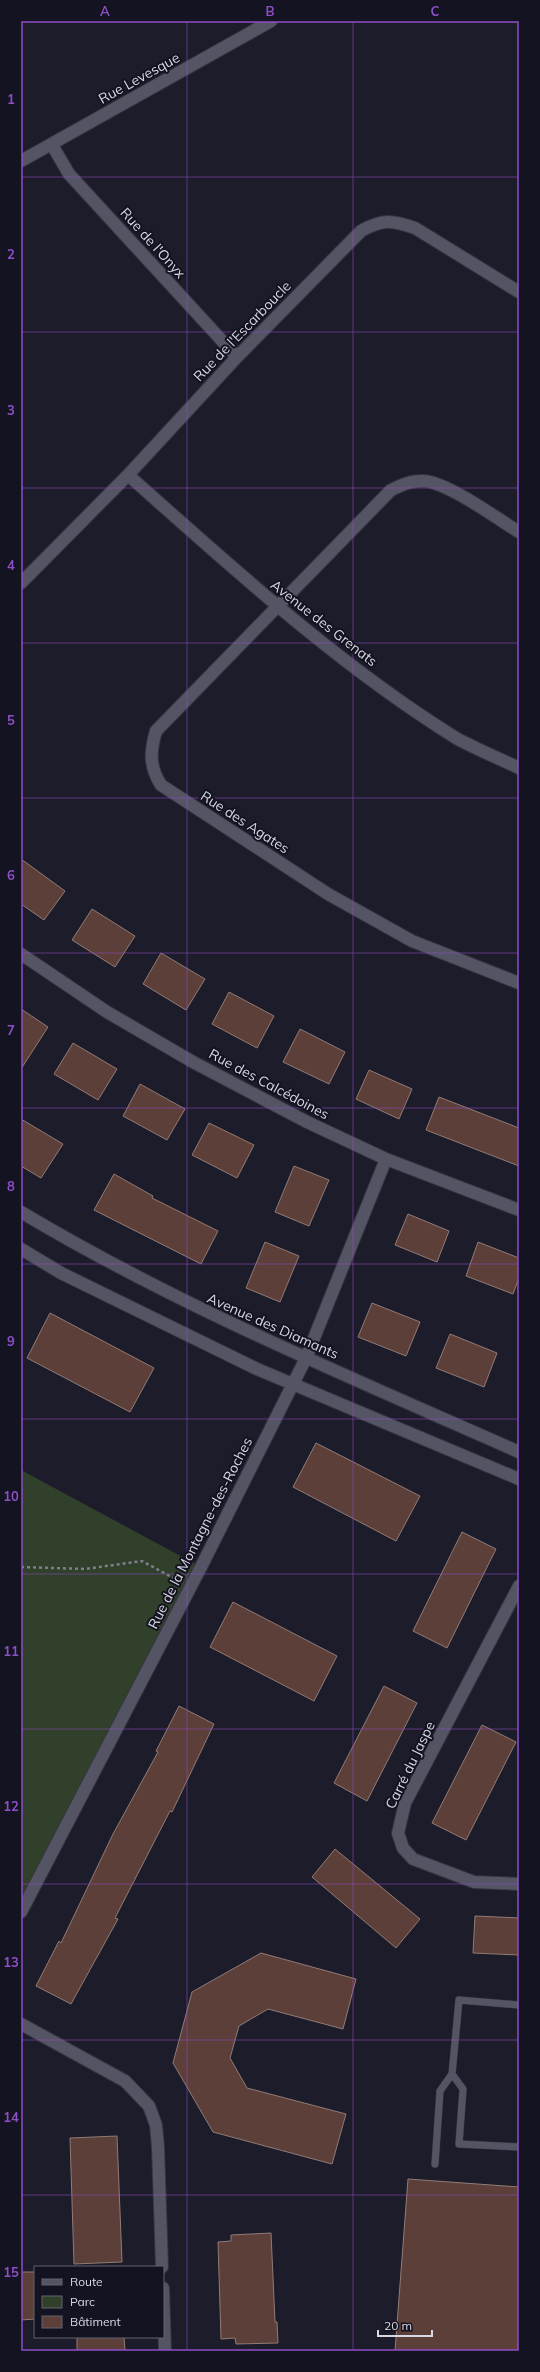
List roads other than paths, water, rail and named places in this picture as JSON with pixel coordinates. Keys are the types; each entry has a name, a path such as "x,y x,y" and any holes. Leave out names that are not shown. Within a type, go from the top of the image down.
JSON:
{"street":[{"name":"Rue Levesque","path":"21,161 271,21"},
{"name":"Rue de l'Onyx","path":"52,145 69,174 237,357"},
{"name":"Rue de l'Escarboucle","path":"21,583 128,475 237,357 361,230 377,222 396,221 414,228 519,292"},
{"name":"Avenue des Grenats","path":"128,475 276,606 381,686 457,738 519,768"},
{"name":"Rue des Agates","path":"519,532 447,488 425,481 407,482 392,490 276,606 156,731 151,747 150,761 154,774 161,785 328,894 412,941 519,983"},
{"name":"Rue des Calcédoines","path":"21,954 107,1012 193,1062 307,1122 386,1159 519,1210"},
{"name":"Rue de la Montagne-des-Roches","path":"21,1912 306,1358 386,1159"},
{"name":"Avenue des Diamants","path":"21,1212 150,1285 251,1334 519,1452"},
{"path":"21,1249 62,1273 293,1384 519,1479"},
{"name":"Carré du Jaspe","path":"519,1586 405,1803 398,1833 403,1848 413,1859 425,1866 474,1882 519,1884"},
{"path":"21,2024 126,2081 149,2106 156,2125 158,2147 162,2266"},
{"path":"164,2320 165,2351"}],"lane":[{"path":"435,2164 440,2091 452,2074 459,2000 519,2005"},
{"path":"452,2074 463,2089 459,2144 519,2147"}]}
